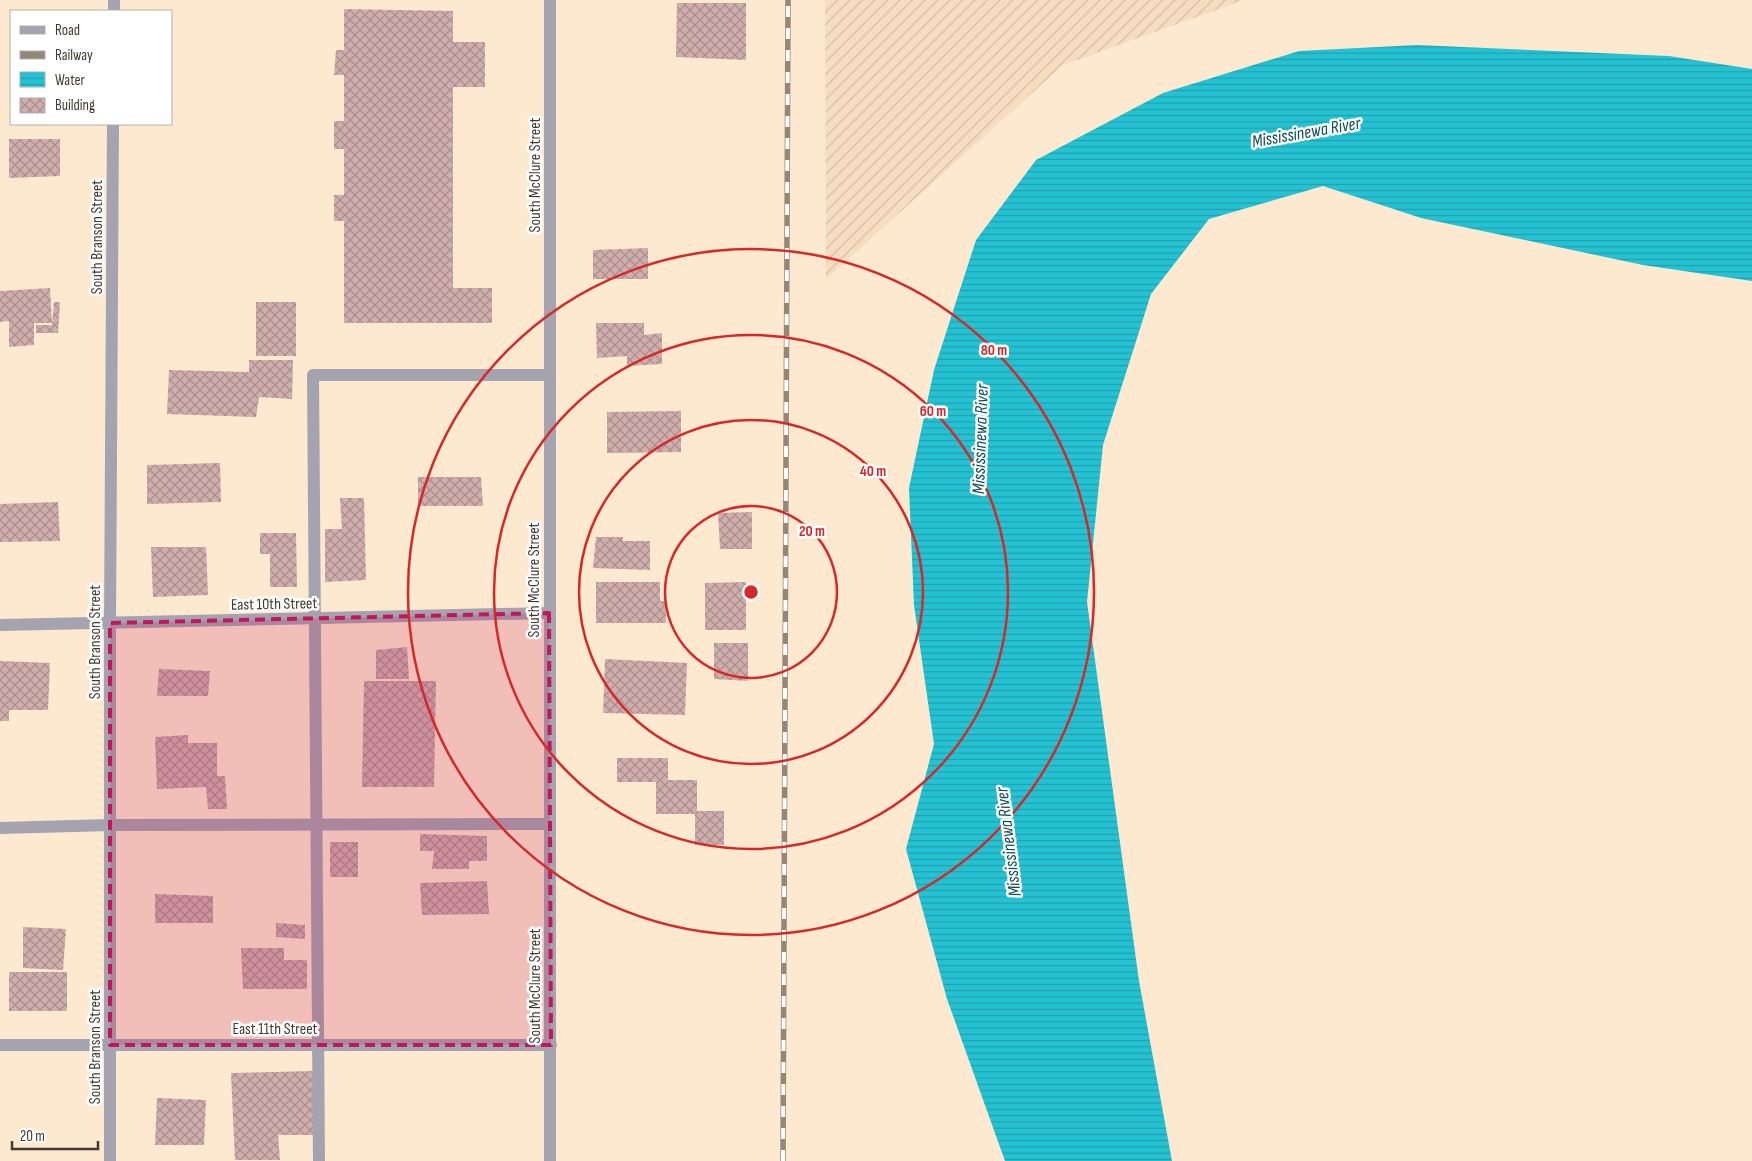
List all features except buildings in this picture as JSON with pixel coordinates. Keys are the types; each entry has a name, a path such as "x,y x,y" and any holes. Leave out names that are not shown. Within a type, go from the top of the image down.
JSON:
{"street":[{"name":"South McClure Street","path":"550,0 550,1161"},
{"name":"South Branson Street","path":"110,1161 110,622 114,125"},
{"path":"319,1161 313,375 550,375"},
{"name":"East 10th Street","path":"0,625 549,614"},
{"path":"0,828 110,825 550,824"},
{"name":"East 11th Street","path":"0,1044 551,1045"}],"highlighted area":[{"path":"549,613 551,1045 110,1045 110,623"}],"shaded area":[{"path":"825,0 1244,0 1063,65 826,279"}],"water":[{"name":"Mississinewa River","path":"1417,45 1669,56 1752,69 1752,281 1643,265 1421,218 1323,186 1209,219 1151,294 1103,445 1087,602 1139,981 1172,1161 1005,1161 947,999 906,849 934,744 914,605 909,488 934,370 976,240 1036,160 1163,93 1299,51"}],"railway":[{"path":"783,1161 788,0"}]}
